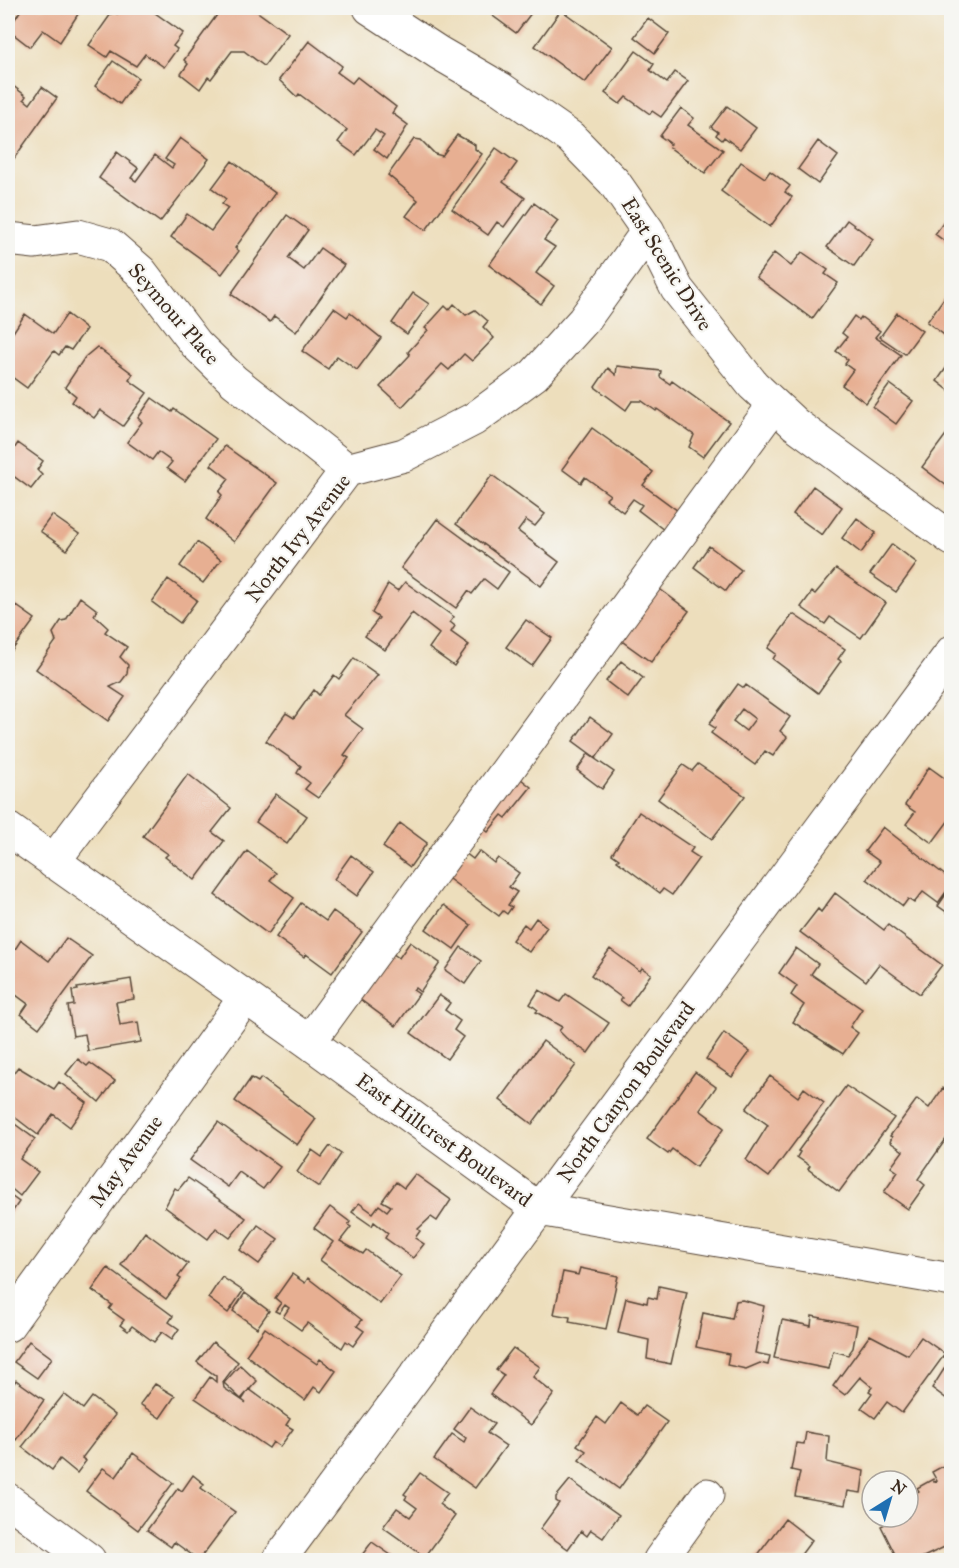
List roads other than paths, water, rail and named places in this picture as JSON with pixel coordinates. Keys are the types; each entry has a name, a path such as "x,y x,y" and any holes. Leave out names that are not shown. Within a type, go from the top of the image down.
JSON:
{"street":[{"name":"East Scenic Drive","path":"369,8 501,89 570,137 614,182 648,231 677,289 753,385 803,430 951,539"},
{"name":"North Ivy Avenue","path":"53,862 347,470 404,455 474,419 534,375 584,320 648,231"},
{"name":"Seymour Place","path":"8,239 35,242 78,236 110,245 141,272 196,344 234,381 347,470"},
{"path":"309,1042 774,405"},
{"name":"North Canyon Boulevard","path":"279,1560 951,652"},
{"name":"East Hillcrest Boulevard","path":"8,829 309,1042 539,1209 951,1280"},
{"name":"May Avenue","path":"8,1325 245,998"},
{"path":"660,1560 707,1495"},
{"path":"8,1500 89,1560"}]}
